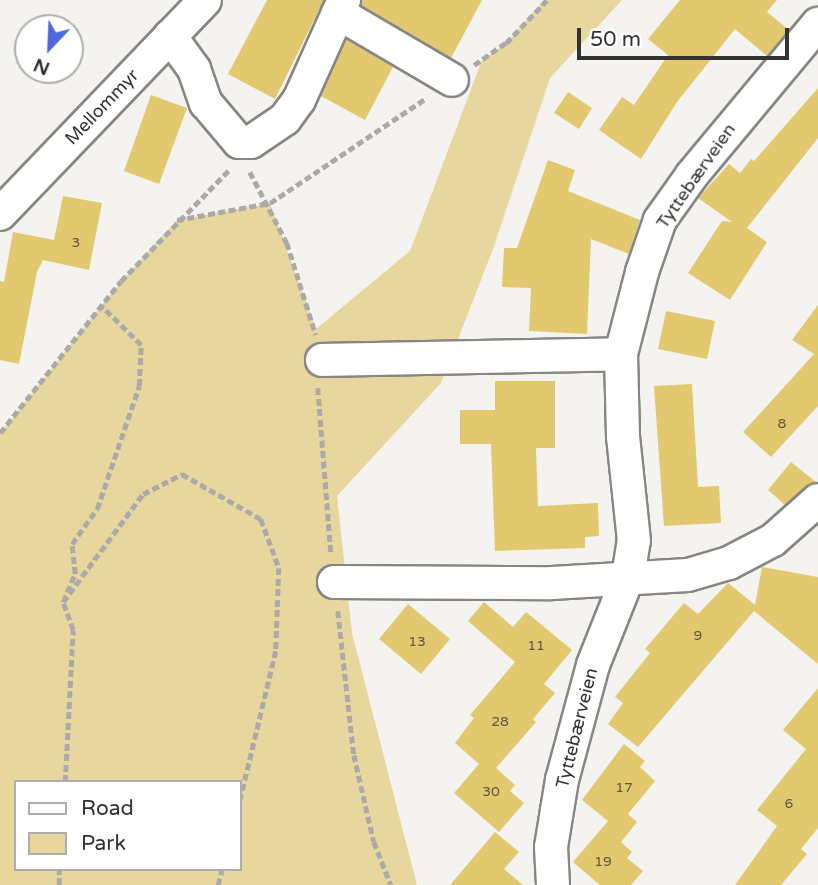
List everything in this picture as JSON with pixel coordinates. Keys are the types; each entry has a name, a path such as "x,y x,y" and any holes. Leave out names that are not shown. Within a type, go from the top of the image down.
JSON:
{"street":[{"name":"Mellommyr","path":"0,214 205,0"},
{"path":"170,36 194,69 206,103 240,150 269,132 299,100 341,7 452,80"},
{"name":"Tyttebærveien","path":"553,885 551,847 562,780 593,665 628,578 634,541 623,436 621,354 660,220 717,140 818,24"},
{"path":"321,360 621,354"},
{"path":"334,582 552,583 688,575 729,563 774,540 817,504"}],"path":[{"path":"177,220 270,203 506,43 547,0"},
{"path":"0,433 102,306 240,150 270,203 287,243 321,360 317,402 354,755 373,842 391,885"},
{"path":"65,780 74,630 63,602 75,574 72,544 97,509 139,386 141,345 102,306"},
{"path":"63,602 143,494 182,474 261,519 279,568 276,651 242,793"}],"green space":[{"path":"544,0 622,0 550,78 493,249 441,383 337,496 352,633 417,885 0,885 0,433 121,281 177,220 270,203 316,329 410,251 482,60 506,43"}],"building":[{"path":"267,0 324,0 275,99 228,74"},
{"path":"362,0 482,0 451,58 361,5"},
{"path":"680,0 777,0 767,12 789,30 767,56 735,29 677,102 641,159 599,130 622,97 634,105 668,55 648,39"},
{"path":"346,39 393,67 365,120 321,96"},
{"path":"818,88 818,138 747,228 767,242 730,300 688,273 722,221 732,222 698,198 729,164 740,173 751,159 754,161"},
{"path":"568,92 592,108 579,129 554,113"},
{"path":"151,95 187,108 159,184 124,171"},
{"path":"548,160 575,170 568,191 640,220 629,254 591,239 587,334 529,331 531,288 502,287 504,248 517,248"},
{"path":"63,196 102,203 89,270 43,260 37,272 19,364 0,360 0,281 4,282 13,232 54,240"},
{"path":"818,305 818,406 771,457 743,432 814,354 792,340"},
{"path":"666,311 715,321 707,359 658,349"},
{"path":"495,381 555,381 555,448 536,448 538,506 598,503 599,536 585,537 585,548 495,551 491,444 460,444 460,410 495,410"},
{"path":"692,384 698,487 719,486 721,523 664,526 654,386"},
{"path":"791,462 816,482 785,505 768,490"},
{"path":"762,567 818,577 818,664 754,611 638,747 608,724 623,703 615,697 650,653 645,649 684,603 698,614 728,583 755,605"},
{"path":"484,602 513,627 526,612 572,650 544,684 555,693 533,719 536,722 496,768 515,785 510,791 524,803 499,832 454,793 479,764 455,743 474,718 470,715 515,662 468,621"},
{"path":"408,604 450,639 421,674 379,639"},
{"path":"818,688 818,828 801,849 807,854 781,885 735,885 777,826 757,810 806,749 783,730"},
{"path":"624,744 645,761 640,767 655,781 628,814 637,822 621,842 632,852 627,858 643,871 631,885 600,885 573,862 608,821 582,800"},
{"path":"495,832 519,852 504,869 523,885 450,885"}]}
